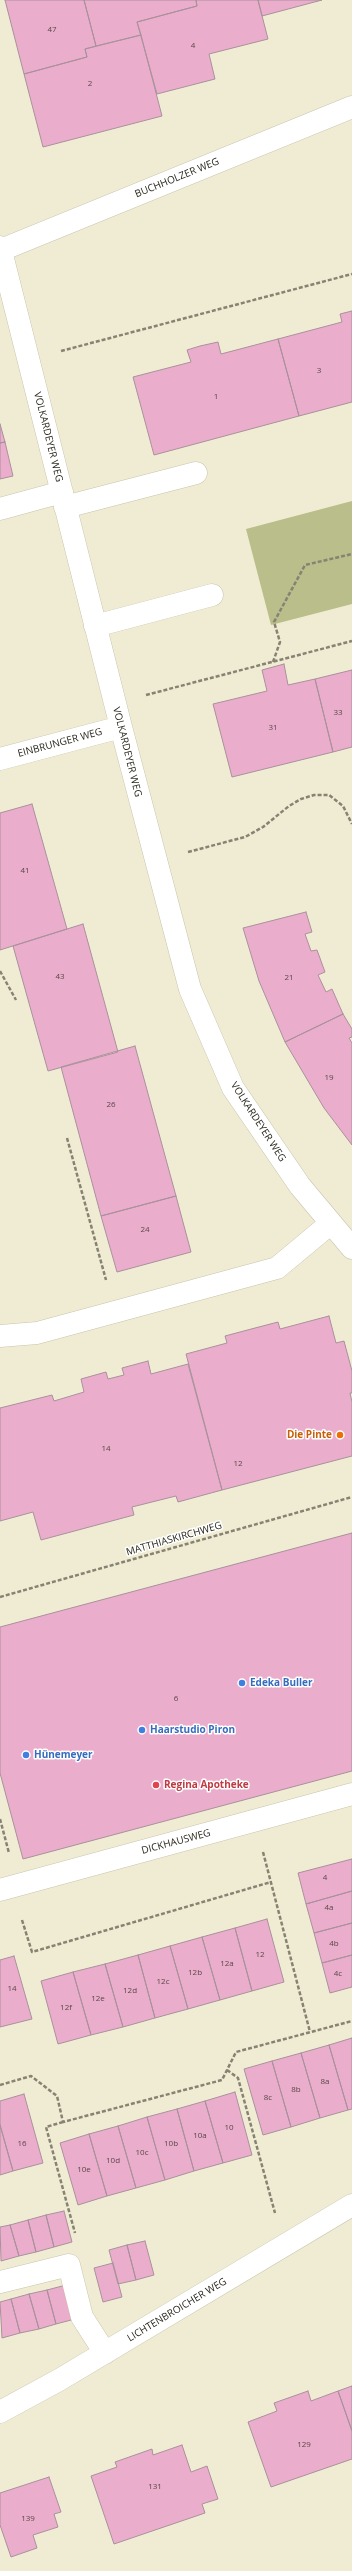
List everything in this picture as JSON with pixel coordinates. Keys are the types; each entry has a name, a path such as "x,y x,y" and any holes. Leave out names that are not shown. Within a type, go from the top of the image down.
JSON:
{"street":[{"name":"BUCHHOLZER WEG","path":"0,248 352,107"},
{"name":"VOLKARDEYER WEG","path":"0,248 4,281 28,359 120,727 190,990 233,1088 300,1186 352,1248"},
{"path":"0,509 63,500 196,473"},
{"path":"95,626 212,595"},
{"name":"EINBRUNGER WEG","path":"0,759 120,727"},
{"path":"0,1336 37,1332 277,1268 331,1223"},
{"name":"DICKHAUSWEG","path":"0,1890 352,1794"},
{"name":"LICHTENBROICHER WEG","path":"0,2412 105,2353 352,2205"},
{"path":"0,2282 69,2265 82,2317 105,2353"}],"path":[{"path":"28,359 352,274"},
{"path":"272,662 280,642 274,622 305,565 352,554"},
{"path":"115,704 352,641"},
{"path":"156,861 245,837 263,828 288,806 301,799 314,795 329,795 343,806 352,824"},
{"path":"0,971 16,1000"},
{"path":"67,1138 115,1312"},
{"name":"MATTHIASKIRCHWEG","path":"0,1598 352,1497"},
{"path":"255,1821 310,2032"},
{"path":"18,1922 23,1920 32,1952 271,1882"},
{"path":"77,2240 46,2127 222,2080 236,2052 352,2021"},
{"path":"227,2070 238,2078 284,2246"},
{"path":"0,2085 31,2076 56,2096 63,2122"}],"green space":[{"path":"352,501 352,604 271,625 246,529"}],"building":[{"path":"5,0 84,0 96,46 85,49 87,57 24,74"},
{"path":"84,0 196,0 197,6 137,22 141,35 96,46"},
{"path":"196,0 258,0 268,39 209,54 215,79 157,94 137,22 197,6"},
{"path":"258,0 322,0 262,16"},
{"path":"141,35 162,116 43,147 24,74 87,57 85,49"},
{"path":"352,311 352,402 299,416 278,339 342,322 340,314"},
{"path":"278,339 299,416 154,455 133,377 191,362 187,350 200,346 218,342 221,354"},
{"path":"0,424 5,442 0,443"},
{"path":"5,442 13,476 0,479 0,443"},
{"path":"284,664 288,685 315,679 333,752 232,777 213,704 267,691 262,670"},
{"path":"352,670 352,747 333,752 315,679"},
{"path":"32,804 67,929 0,950 0,813"},
{"path":"306,912 312,932 305,934 311,951 317,950 325,972 318,975 326,992 332,989 343,1014 285,1042 259,981 243,928"},
{"path":"83,924 118,1052 48,1071 13,946"},
{"path":"343,1014 352,1029 352,1037 349,1038 352,1043 352,1145 324,1108 285,1042"},
{"path":"135,1046 176,1196 101,1216 61,1067"},
{"path":"176,1196 191,1252 117,1272 101,1216"},
{"path":"329,1316 336,1343 344,1341 352,1371 352,1393 350,1393 352,1402 352,1456 222,1490 186,1354 227,1343 225,1336 255,1328 278,1322 280,1329"},
{"path":"148,1361 151,1374 188,1364 222,1490 178,1502 176,1496 132,1507 134,1515 41,1540 33,1512 0,1521 0,1408 52,1395 54,1401 84,1392 81,1379 106,1372 108,1379 124,1375 122,1368"},
{"path":"352,1533 352,1771 23,1859 0,1773 0,1627"},
{"path":"352,1859 352,1891 306,1904 298,1873"},
{"path":"352,1891 352,1923 314,1933 306,1904"},
{"path":"267,1919 284,1982 252,1991 235,1928"},
{"path":"352,1923 352,1955 322,1963 314,1933"},
{"path":"235,1928 252,1991 220,2000 202,1937"},
{"path":"202,1937 220,2000 188,2009 170,1946"},
{"path":"170,1946 188,2009 155,2018 138,1955"},
{"path":"138,1955 155,2018 123,2027 105,1964"},
{"path":"352,1955 352,1987 330,1993 322,1963"},
{"path":"14,1956 32,2019 0,2027 0,1960"},
{"path":"105,1964 123,2027 91,2035 73,1972"},
{"path":"73,1972 91,2035 58,2044 41,1981"},
{"path":"352,2038 352,2109 348,2110 329,2045"},
{"path":"329,2045 348,2110 320,2118 301,2053"},
{"path":"301,2053 320,2118 291,2127 272,2061"},
{"path":"272,2061 291,2127 263,2135 244,2069"},
{"path":"235,2092 252,2155 223,2163 205,2101"},
{"path":"24,2094 43,2163 13,2171 0,2125 0,2101"},
{"path":"205,2101 223,2163 194,2171 177,2109"},
{"path":"177,2109 194,2171 165,2180 147,2117"},
{"path":"147,2117 165,2180 136,2188 118,2126"},
{"path":"0,2125 13,2171 0,2175"},
{"path":"118,2126 136,2188 107,2196 89,2134"},
{"path":"89,2134 107,2196 78,2205 60,2143"},
{"path":"64,2211 72,2242 54,2247 46,2215"},
{"path":"46,2215 54,2247 36,2252 28,2220"},
{"path":"28,2220 36,2252 19,2256 10,2225"},
{"path":"10,2225 19,2256 1,2261 0,2227"},
{"path":"145,2241 154,2275 136,2280 127,2245"},
{"path":"127,2245 136,2280 118,2284 109,2250"},
{"path":"113,2263 122,2297 103,2302 94,2268"},
{"path":"66,2285 75,2319 56,2324 47,2290"},
{"path":"47,2290 56,2324 39,2329 29,2294"},
{"path":"29,2294 39,2329 20,2333 11,2299"},
{"path":"11,2299 20,2333 2,2338 0,2302"},
{"path":"352,2386 352,2431 338,2391"},
{"path":"308,2391 311,2401 338,2391 352,2431 352,2459 271,2487 248,2422 277,2411 274,2403"},
{"path":"182,2445 191,2472 207,2466 218,2499 202,2504 205,2513 114,2544 91,2476 117,2467 115,2462 152,2449 153,2455"},
{"path":"49,2477 61,2512 54,2514 58,2527 33,2535 37,2548 11,2557 0,2525 0,2493"}],"place":[{"name":"Die Pinte","path":"340,1435"},
{"name":"Edeka Buller","path":"242,1683"},
{"name":"Haarstudio Piron","path":"142,1730"},
{"name":"Hünemeyer","path":"26,1755"},
{"name":"Regina Apotheke","path":"156,1785"}]}
